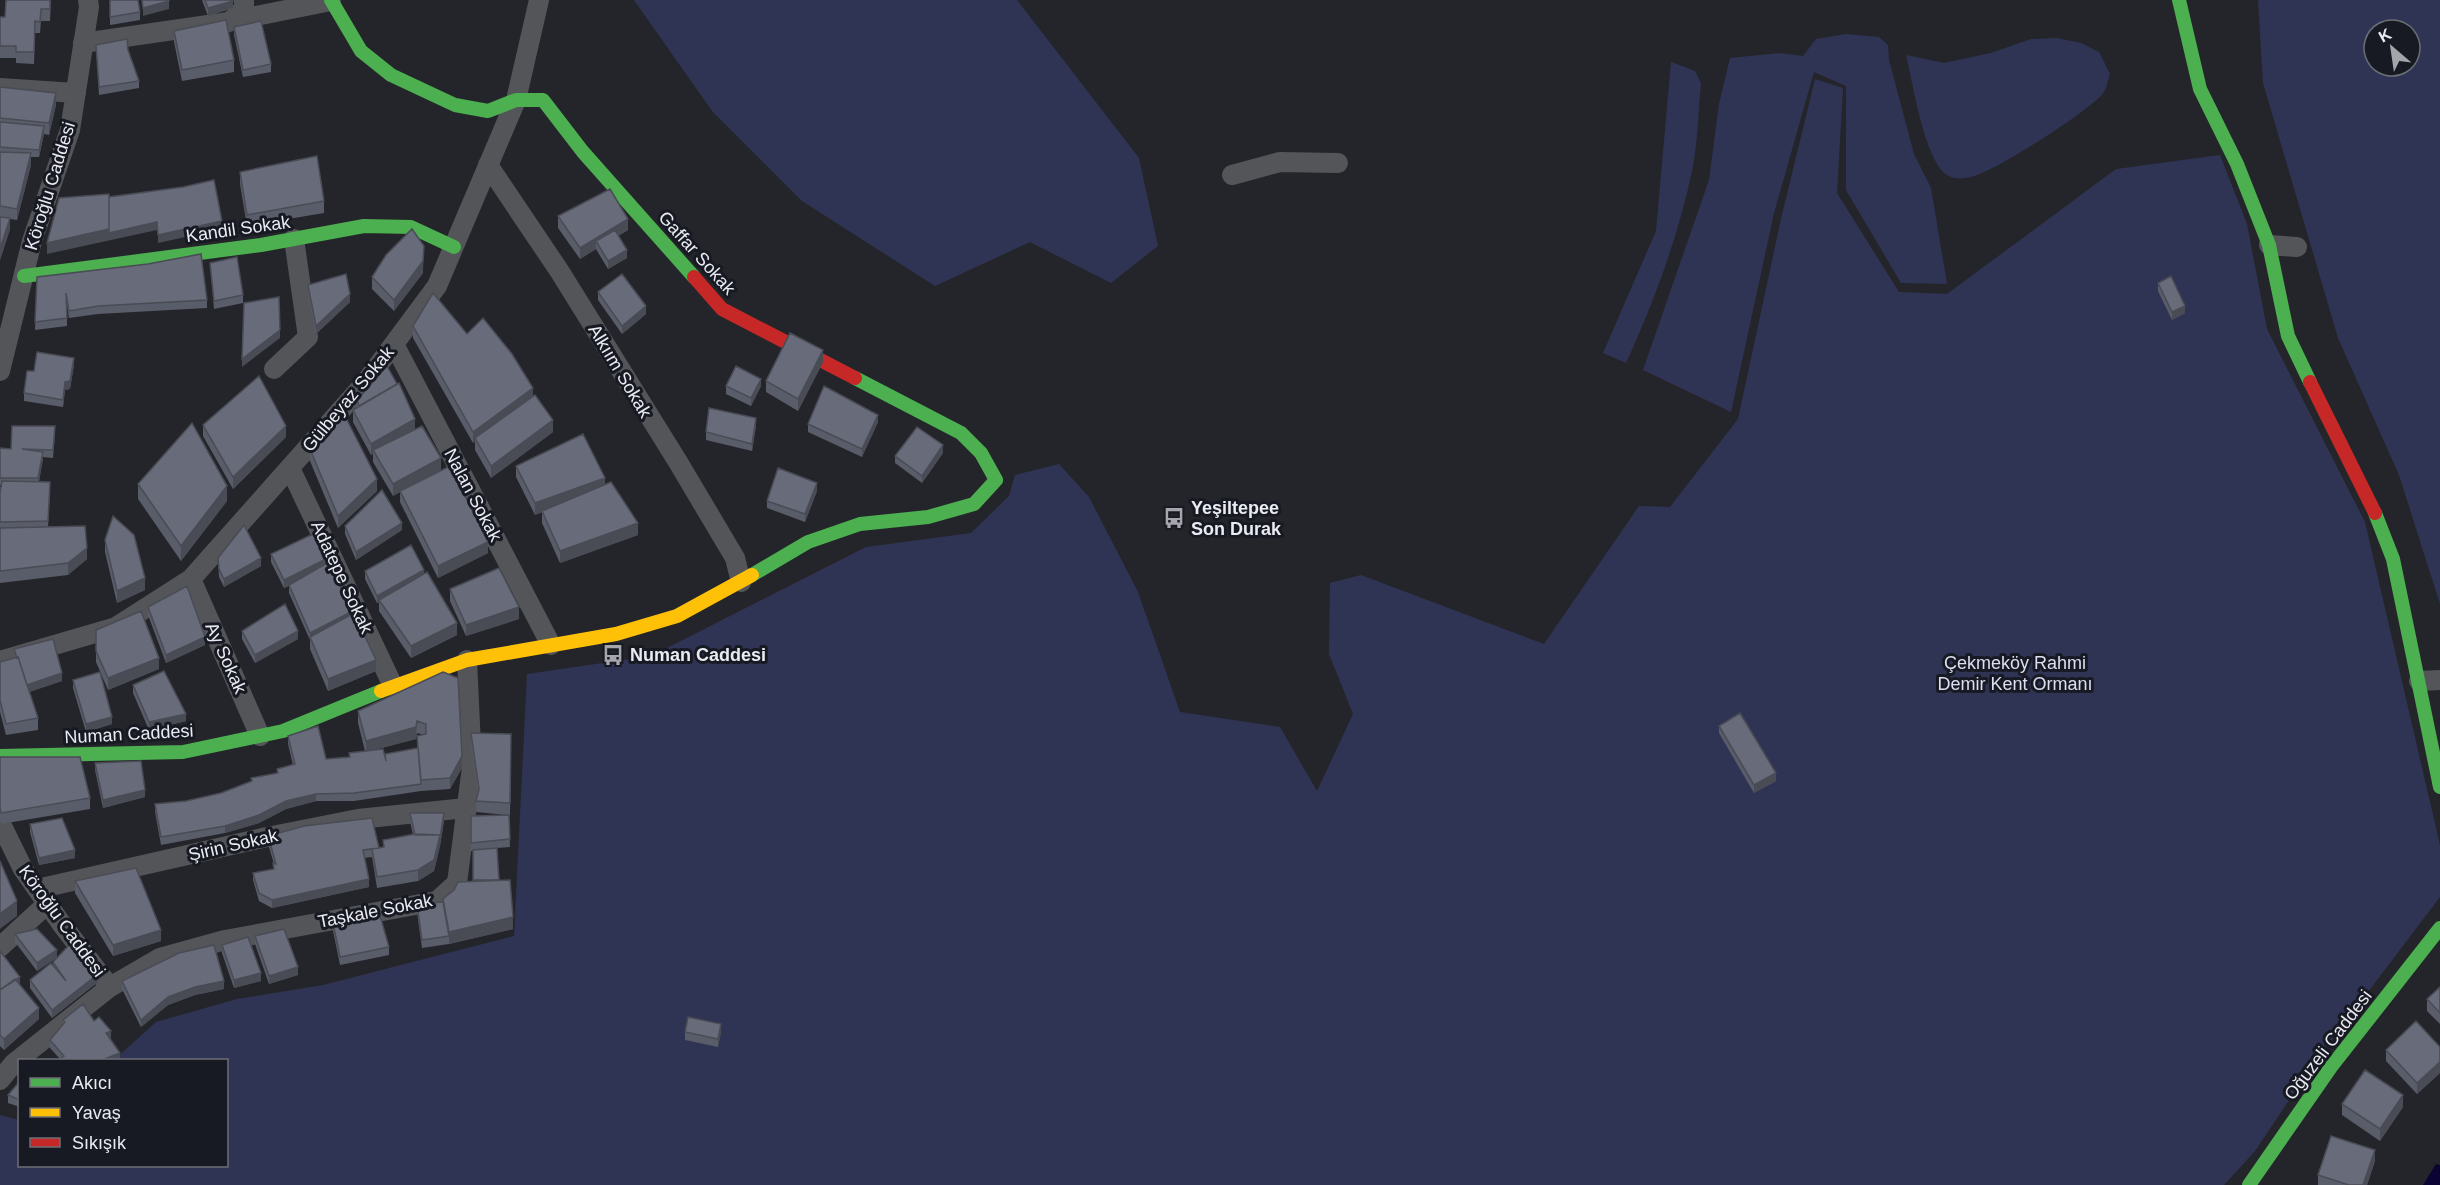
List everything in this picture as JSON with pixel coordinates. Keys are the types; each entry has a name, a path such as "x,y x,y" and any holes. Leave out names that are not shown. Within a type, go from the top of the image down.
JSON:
{"street":[{"name":"Köroğlu Caddesi","path":"0,371 3,344 32,242 70,130 89,7 88,0"},
{"path":"229,22 244,9 244,0"},
{"name":"Gülbeyaz Sokak","path":"0,661 116,627 191,579 365,383 437,286 516,100 539,0"},
{"path":"2179,0 2200,89 2237,164 2269,245 2288,336 2378,520 2400,554 2418,681 2440,786"},
{"path":"83,43 229,22 331,1 361,51 392,75 455,105 488,111 516,100"},
{"path":"0,88 76,93"},
{"name":"Gaffar Sokak","path":"516,100 543,100 584,152 722,309 961,433 981,453 996,480"},
{"path":"1232,175 1280,162 1338,162"},
{"name":"Alkıım Sokak","path":"488,165 560,272 678,462 735,558 741,582"},
{"name":"Kandil Sokak","path":"24,276 261,245 364,226 411,227 454,247"},
{"path":"274,369 308,337 294,239"},
{"path":"2269,245 2297,247"},
{"name":"Nalan Sokak","path":"394,344 551,645"},
{"name":"Adatepe Sokak","path":"290,468 393,686"},
{"name":"Numan Caddesi","path":"0,756 183,752 283,731 393,686 467,660 616,634 677,616 741,582 808,542 860,524 928,517 974,504 996,480"},
{"name":"Ay Sokak","path":"191,579 260,736"},
{"name":"Taşkale Sokak","path":"19,1059 110,987 160,958 225,940 437,901 457,883 472,767 467,660"},
{"path":"2418,681 2440,680"},
{"name":"Şirin Sokak","path":"42,896 267,837 358,819 466,808"},
{"name":"Köroğlu Caddesi","path":"0,822 23,869 110,987"},
{"path":"0,947 42,896"},
{"name":"Oğuzeli Caddesi","path":"2249,1185 2331,1067 2440,928"},
{"name":"Taşkale Sokak","path":"0,1080 18,1060"}],"green space":[{"path":"634,0 1017,0 1139,158 1158,246 1111,283 1030,242 935,286 802,201 712,111"},
{"path":"2258,0 2440,0 2440,604 2399,475 2338,338 2263,83"},
{"path":"1846,34 1879,37 1888,45 1889,60 1914,154 1931,188 1947,284 1901,283 1846,190 1846,86 1814,72 1774,213 1731,412 1643,370 1709,180 1719,104 1730,58 1780,53 1803,56 1816,39"},
{"path":"2057,38 2081,43 2099,52 2110,74 2104,92 2064,125 1985,172 1967,178 1947,175 1939,166 1926,137 1906,55 1944,63 1991,53 2031,39"},
{"path":"1671,62 1695,71 1701,83 1694,160 1680,220 1664,269 1626,363 1603,353 1656,231"},
{"name":"Çekmeköy Rahmi Demir Kent Ormanı","path":"1815,79 1843,88 1837,193 1899,292 1947,294 2116,169 2220,155 2247,224 2267,329 2365,522 2440,845 2440,897 2314,1063 2255,1151 2224,1185 0,1185 0,1115 18,1120 18,1167 228,1167 228,1059 115,1059 156,1022 237,999 323,985 514,936 527,674 651,656 866,547 971,533 1009,496 1015,475 1059,464 1089,497 1138,592 1180,712 1280,727 1317,791 1353,714 1329,654 1330,583 1361,575 1544,644 1639,506 1670,507 1738,419 1781,219"}],"shaded area":[{"path":"2436,1164 2440,1165 2440,1185 2423,1185"}],"building":[{"path":"6,0 50,0 50,9 41,9 40,22 35,21 34,52 16,52 16,46 0,46 0,17 5,17"},
{"path":"110,0 138,0 140,12 110,17"},
{"path":"142,0 169,0 169,1 143,8"},
{"path":"205,0 232,0 233,1 208,8"},
{"path":"226,20 234,60 182,70 174,31"},
{"path":"261,21 271,64 243,70 234,27"},
{"path":"127,39 128,50 139,81 99,87 96,45"},
{"path":"0,87 56,93 49,123 0,118"},
{"path":"0,122 44,126 39,150 0,147"},
{"path":"0,152 31,153 17,209 0,206"},
{"path":"317,156 324,201 247,215 240,172"},
{"path":"214,180 222,221 158,235 157,222 109,233 109,197 183,187"},
{"path":"610,189 628,219 580,248 558,216"},
{"path":"109,194 109,229 47,243 59,198"},
{"path":"0,217 10,218 0,249"},
{"path":"412,229 424,246 423,261 394,300 372,277 386,255"},
{"path":"615,230 627,250 608,261 596,241"},
{"path":"201,254 207,300 98,306 69,311 66,293 67,318 35,322 37,277 148,264"},
{"path":"237,257 243,295 214,301 210,263"},
{"path":"346,274 350,294 316,326 308,285"},
{"path":"622,274 646,306 622,326 598,292"},
{"path":"2171,276 2185,306 2172,312 2158,283"},
{"path":"433,293 467,334 483,318 512,354 533,388 473,432 413,326"},
{"path":"279,297 280,330 242,359 244,303"},
{"path":"790,333 823,350 798,399 766,381"},
{"path":"37,352 74,358 70,381 65,382 63,400 24,393 27,371 34,371"},
{"path":"387,366 397,384 359,406 357,400"},
{"path":"736,366 761,379 751,398 726,386"},
{"path":"259,376 286,426 233,477 203,425"},
{"path":"399,383 415,419 371,444 353,410"},
{"path":"824,386 878,415 862,449 808,424"},
{"path":"535,395 553,420 491,466 475,438"},
{"path":"709,408 756,418 752,444 706,432"},
{"path":"342,410 377,479 338,516 310,449"},
{"path":"192,423 227,486 181,546 138,484"},
{"path":"12,426 55,426 53,450 22,449 43,452 38,478 0,478 0,448 11,449"},
{"path":"422,426 441,458 393,484 373,450"},
{"path":"917,427 943,445 922,476 895,456"},
{"path":"583,434 605,478 535,503 516,466"},
{"path":"450,466 488,542 438,566 400,491"},
{"path":"778,468 817,483 805,514 767,501"},
{"path":"2,481 50,482 48,521 0,522"},
{"path":"611,482 638,523 560,551 542,511"},
{"path":"382,490 402,523 356,552 345,526"},
{"path":"113,516 134,535 145,578 117,591 105,540"},
{"path":"244,525 261,558 224,579 219,569 218,558"},
{"path":"85,526 87,548 68,563 0,571 0,528"},
{"path":"315,533 324,560 284,580 271,554"},
{"path":"411,545 424,570 377,596 365,571"},
{"path":"327,563 341,588 349,613 310,633 289,585"},
{"path":"499,568 519,607 466,625 450,589"},
{"path":"427,572 457,623 411,646 379,600"},
{"path":"187,586 205,637 166,655 148,607"},
{"path":"285,604 298,631 255,655 242,631"},
{"path":"141,611 159,658 108,678 96,651 96,630"},
{"path":"354,613 376,660 328,679 310,637"},
{"path":"53,639 62,673 27,685 14,649"},
{"path":"18,657 38,718 6,724 0,700 0,662"},
{"path":"164,671 186,714 149,722 133,685"},
{"path":"100,672 112,717 86,724 73,680"},
{"path":"443,672 458,678 462,756 450,778 421,780 417,736 426,734 426,724 417,721 416,727 366,741 358,711"},
{"path":"1740,713 1776,773 1754,785 1719,726"},
{"path":"318,726 326,759 350,757 349,753 383,749 386,761 385,754 418,748 421,784 354,793 316,794 286,801 259,815 225,826 161,837 155,804 186,801 221,793 252,781 251,778 278,773 277,769 295,764 288,736"},
{"path":"471,733 511,734 510,803 476,801 479,789"},
{"path":"0,757 80,757 90,798 1,813"},
{"path":"141,761 145,790 103,800 95,763"},
{"path":"410,813 444,813 440,838 440,835 415,835"},
{"path":"509,815 510,839 471,843 471,816"},
{"path":"62,818 75,850 39,858 30,824"},
{"path":"372,818 379,848 363,850 369,879 272,900 259,893 253,873 274,869 273,863 276,864 268,836 304,826"},
{"path":"415,834 440,835 434,860 418,870 377,877 372,849 384,847 383,840"},
{"path":"497,848 499,880 473,880 473,850"},
{"path":"0,861 17,901 0,914"},
{"path":"136,868 161,930 113,945 75,881"},
{"path":"510,880 513,917 449,932 443,899 454,890 458,882"},
{"path":"443,902 449,936 422,940 417,904"},
{"path":"379,912 389,947 340,957 333,923"},
{"path":"37,929 57,950 37,963 15,934"},
{"path":"284,929 298,967 269,976 255,936"},
{"path":"248,937 261,973 234,980 222,945"},
{"path":"72,942 98,974 52,1010 30,980 51,963 66,981 53,962"},
{"path":"214,945 224,981 195,987 168,997 141,1020 122,981 179,953"},
{"path":"0,951 20,977 0,990"},
{"path":"15,979 39,1008 4,1039 0,1035 0,990"},
{"path":"2440,987 2440,1013 2427,999"},
{"path":"83,1004 94,1021 99,1017 111,1031 106,1033 120,1053 105,1059 60,1059 64,1056 50,1040 65,1022 63,1020"},
{"path":"688,1017 721,1024 718,1039 685,1032"},
{"path":"2416,1021 2440,1047 2440,1062 2417,1083 2386,1050"},
{"path":"2365,1070 2403,1095 2380,1129 2342,1104"},
{"path":"18,1083 18,1099 8,1095"},
{"path":"2331,1136 2375,1150 2363,1185 2349,1185 2318,1175"}],"traffic: fast":[{"path":"331,0 361,51 391,75 455,105 488,111 516,100 543,100 583,152 694,277"},
{"path":"2179,0 2200,89 2237,164 2269,245 2288,336 2310,382"},
{"path":"24,276 261,245 364,226 411,227 454,247"},
{"path":"752,575 808,542 860,524 928,517 974,504 996,480 981,453 961,433 855,378"},
{"path":"2375,513 2393,559 2440,787"},
{"path":"0,756 183,752 283,731 381,691"},
{"path":"2249,1185 2331,1067 2440,928"}],"traffic: slow":[{"path":"381,691 467,660 616,634 677,616 752,575"}],"traffic: jam":[{"path":"694,277 722,309 855,378"},
{"path":"2310,382 2375,513"}],"place":[{"name":"Yeşiltepee Son Durak","path":"1174,518"},
{"name":"Numan Caddesi","path":"613,655"}]}
